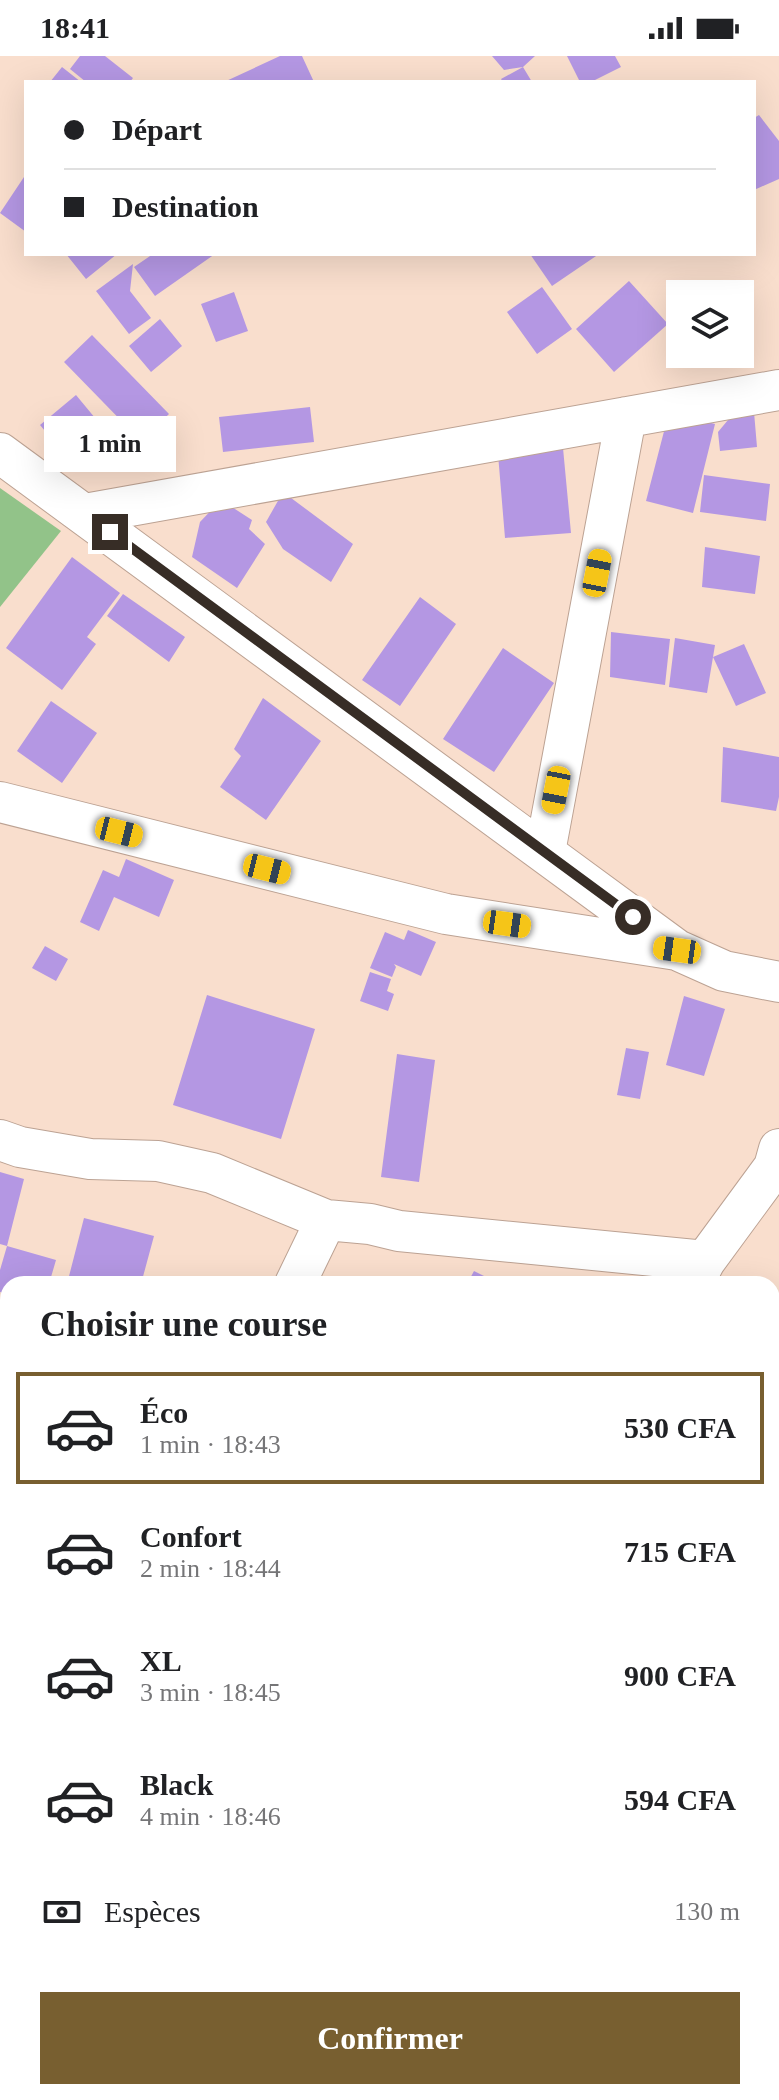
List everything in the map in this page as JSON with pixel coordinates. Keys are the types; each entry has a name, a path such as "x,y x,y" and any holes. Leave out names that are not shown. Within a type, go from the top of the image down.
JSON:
{"street":[{"path":"85,514 779,390"},
{"path":"545,852 626,417"},
{"path":"0,453 677,950 724,971 779,982"},
{"path":"0,802 446,914 677,950"},
{"path":"0,1140 20,1147 90,1159 158,1161 212,1173 326,1220 699,1273 774,1167 779,1149"},
{"path":"299,1276 326,1220"}],"green space":[{"path":"0,488 61,531 0,607"}],"building":[{"path":"80,56 105,56 133,78 84,80 70,69"},
{"path":"280,56 302,56 313,80 228,80"},
{"path":"492,56 535,56 523,67 504,70"},
{"path":"567,56 615,56 621,67 595,80 579,80"},
{"path":"62,67 78,80 52,80"},
{"path":"523,67 531,80 502,80"},
{"path":"759,115 779,141 779,179 756,189 756,117"},
{"path":"24,177 24,231 0,213"},
{"path":"68,256 115,256 86,279"},
{"path":"150,256 212,256 155,296 134,267"},
{"path":"531,256 596,256 552,286"},
{"path":"133,264 130,291 151,318 129,334 96,291"},
{"path":"629,281 666,322 666,326 614,372 576,329"},
{"path":"542,287 572,329 537,354 507,312"},
{"path":"234,292 248,331 216,342 201,304"},
{"path":"160,319 182,346 151,372 129,346"},
{"path":"92,335 169,414 141,441 64,362"},
{"path":"76,395 105,430 69,460 40,425"},
{"path":"310,407 314,442 223,452 219,417"},
{"path":"669,412 715,424 693,513 646,501"},
{"path":"754,412 757,447 720,451 718,432 733,414"},
{"path":"563,448 571,533 505,538 498,454"},
{"path":"704,475 770,484 766,521 700,512"},
{"path":"283,492 353,544 331,582 283,549 266,522"},
{"path":"221,500 252,520 249,529 265,544 237,588 192,557 200,522"},
{"path":"705,547 760,556 755,594 702,587"},
{"path":"72,557 120,593 87,637 96,644 62,690 6,648"},
{"path":"123,594 185,637 169,662 107,616"},
{"path":"420,597 456,624 400,706 362,680"},
{"path":"611,632 670,639 665,685 610,677"},
{"path":"675,638 715,645 707,693 669,687"},
{"path":"744,644 766,693 736,706 713,657"},
{"path":"503,648 554,683 494,772 443,739"},
{"path":"263,698 321,741 266,820 220,787 241,756 234,749"},
{"path":"51,701 97,733 62,783 17,751"},
{"path":"723,747 779,757 776,811 721,802"},
{"path":"126,859 174,880 159,917 114,897 99,931 80,922 103,870 119,877"},
{"path":"408,930 436,942 421,976 394,964 396,967 392,977 370,968 385,932 404,940"},
{"path":"45,946 68,959 56,981 32,968"},
{"path":"370,972 391,979 387,991 394,994 388,1011 360,1001"},
{"path":"207,995 315,1029 281,1139 173,1105"},
{"path":"684,996 725,1009 704,1076 666,1065"},
{"path":"626,1048 649,1052 640,1099 617,1095"},
{"path":"397,1054 435,1060 419,1182 381,1177"},
{"path":"0,1172 24,1179 7,1246 0,1244"},
{"path":"84,1218 154,1236 143,1276 69,1276"},
{"path":"7,1246 56,1260 51,1276 0,1276"}],"route":[{"path":"110,532 633,917"}]}
